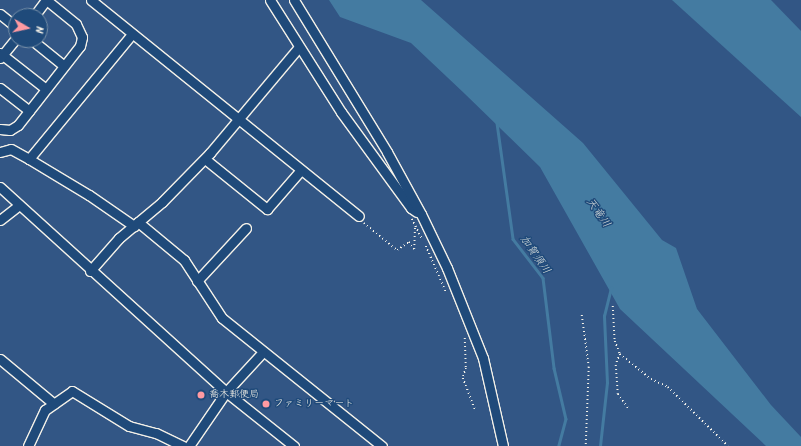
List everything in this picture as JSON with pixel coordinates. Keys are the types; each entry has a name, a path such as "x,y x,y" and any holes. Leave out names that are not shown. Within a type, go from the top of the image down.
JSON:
{"street":[{"path":"0,129 10,130 28,111 80,46 82,36 76,24 46,0"},
{"path":"91,0 238,121 358,216"},
{"path":"270,0 341,112 411,208 421,214"},
{"path":"294,0 387,152 421,214 461,300 483,358 503,446"},
{"path":"0,14 8,20"},
{"path":"29,159 132,34"},
{"path":"8,47 1,55 46,89"},
{"path":"90,271 136,224 204,159 300,47"},
{"path":"42,48 64,66"},
{"path":"0,88 28,111"},
{"path":"0,152 11,149 29,159 136,224 184,260 222,318 262,353 382,446"},
{"path":"204,159 267,209 300,171"},
{"path":"0,187 90,271 226,392 294,446"},
{"path":"0,220 19,205"},
{"path":"197,281 246,228"},
{"path":"189,446 226,392 262,353"},
{"path":"0,359 54,404"},
{"path":"28,446 45,410 72,391 128,426 156,433 183,446"}],"path":[{"path":"358,216 397,250 409,242 414,249 414,224"},
{"path":"411,218 448,296"},
{"path":"613,306 615,341 620,354 650,379 668,388 728,446"},
{"path":"582,316 590,367 586,446"},
{"path":"464,335 466,368 463,378 475,410"},
{"path":"620,354 616,366 618,394 630,409"}],"water":[{"name":"天竜川","path":"329,0 421,0 583,143 662,240 676,248 697,309 771,405 801,437 801,446 766,446 620,309 540,167 465,94 411,43 340,17"},
{"path":"672,0 771,0 801,31 801,117"}],"waterway":[{"name":"加賀須川","path":"497,123 513,239 543,278 554,368 566,419 559,446"},
{"path":"600,446 607,383 604,316 611,288"}],"place":[{"name":"喬木郵便局","path":"201,395"},
{"name":"ファミリーマート","path":"266,404"}]}
